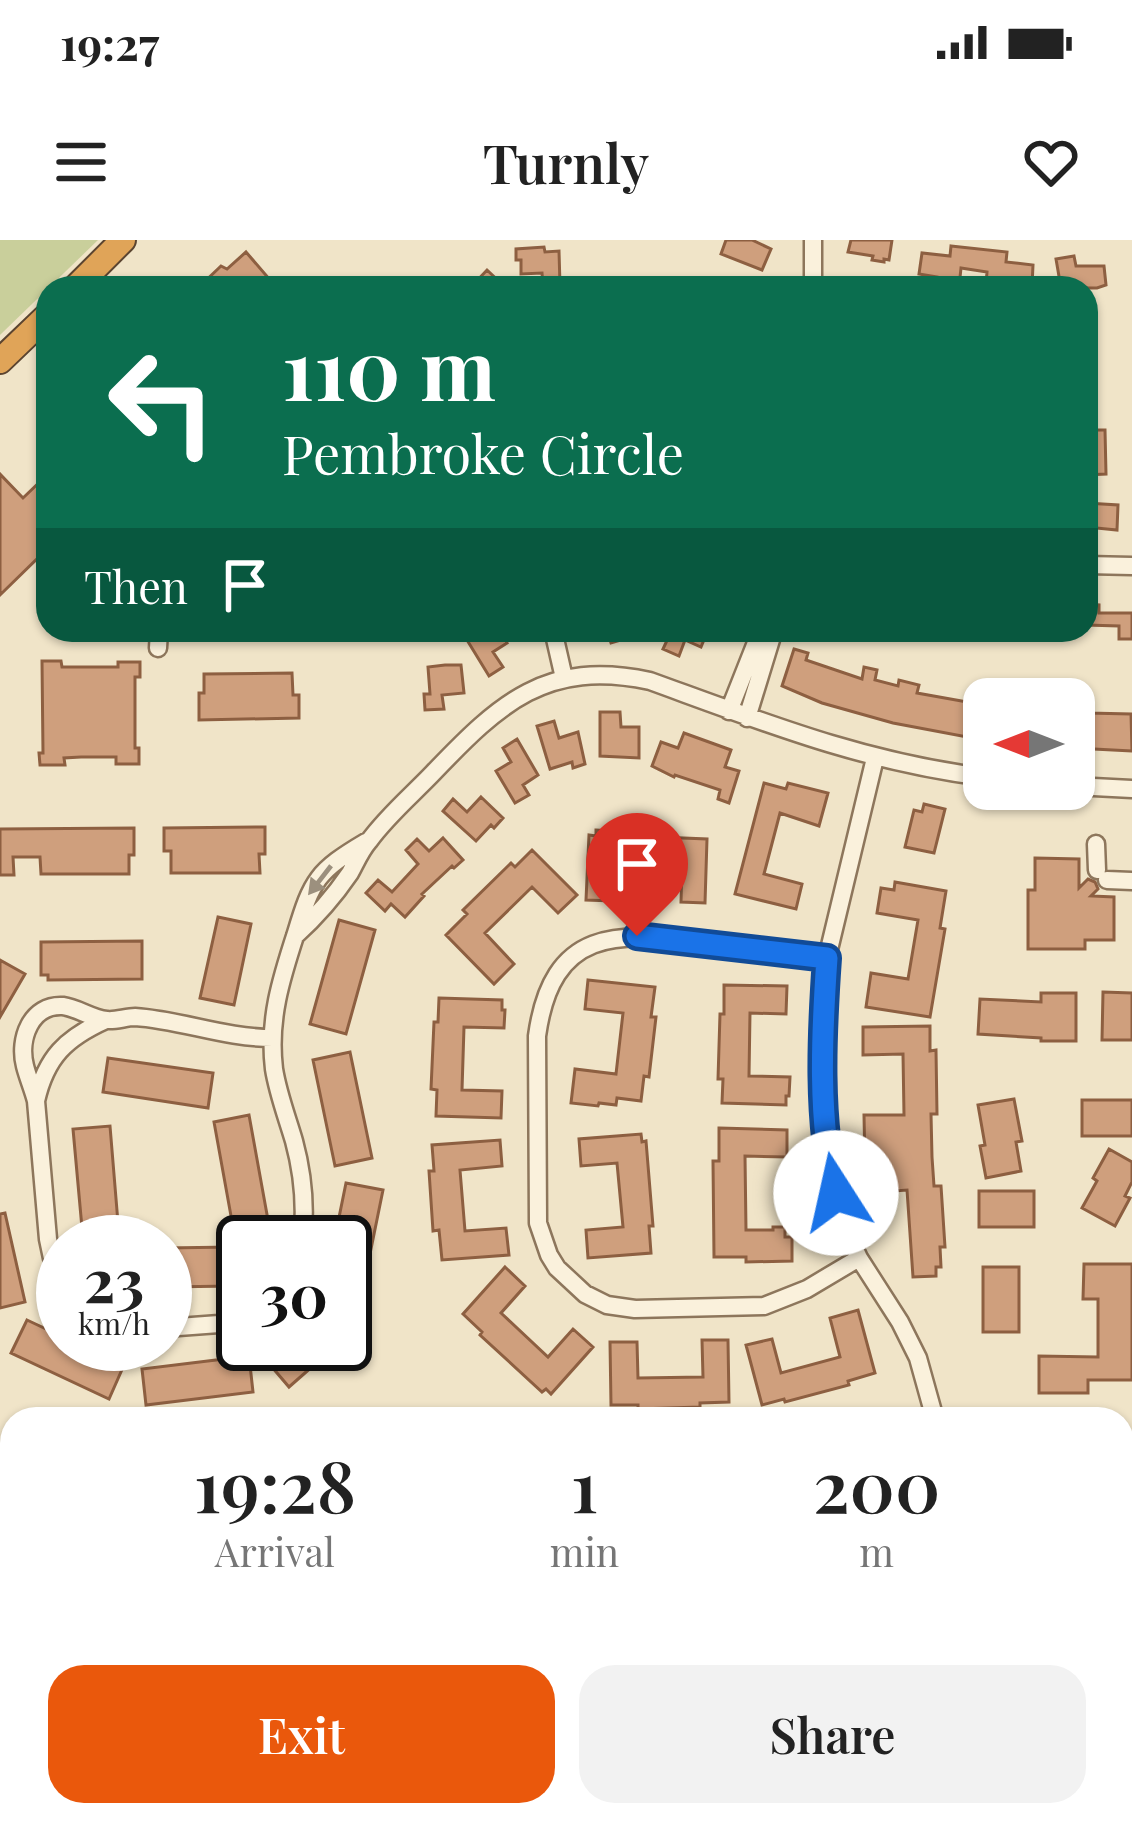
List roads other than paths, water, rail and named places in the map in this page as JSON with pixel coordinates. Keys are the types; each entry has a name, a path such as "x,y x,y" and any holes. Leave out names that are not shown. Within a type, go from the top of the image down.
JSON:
{"highway":[{"path":"87,276 123,240"},
{"path":"0,361 36,329"}],"street":[{"path":"813,240 813,276"},
{"path":"1098,566 1132,566"},
{"path":"556,642 564,678"},
{"path":"729,711 756,642"},
{"path":"748,718 770,642"},
{"path":"302,1215 302,1176 279,1094 272,1039 284,962 295,936 347,877 368,842 483,721 510,700 564,678 638,678 875,758 963,773"},
{"path":"875,758 827,958 826,1136 836,1193 859,1258 900,1322 931,1407"},
{"path":"1095,787 1132,788"},
{"path":"1096,844 1102,875 1132,881"},
{"path":"827,958 637,936 602,940 574,956 550,985 539,1022 538,1223 549,1255 570,1283 607,1305 635,1309 764,1306 807,1289 859,1258"},
{"path":"46,1215 36,1101 24,1064 25,1032 47,1008 64,1006 106,1020"},
{"path":"36,1101 41,1080 59,1051 80,1032 106,1020 131,1017 272,1039"}]}
